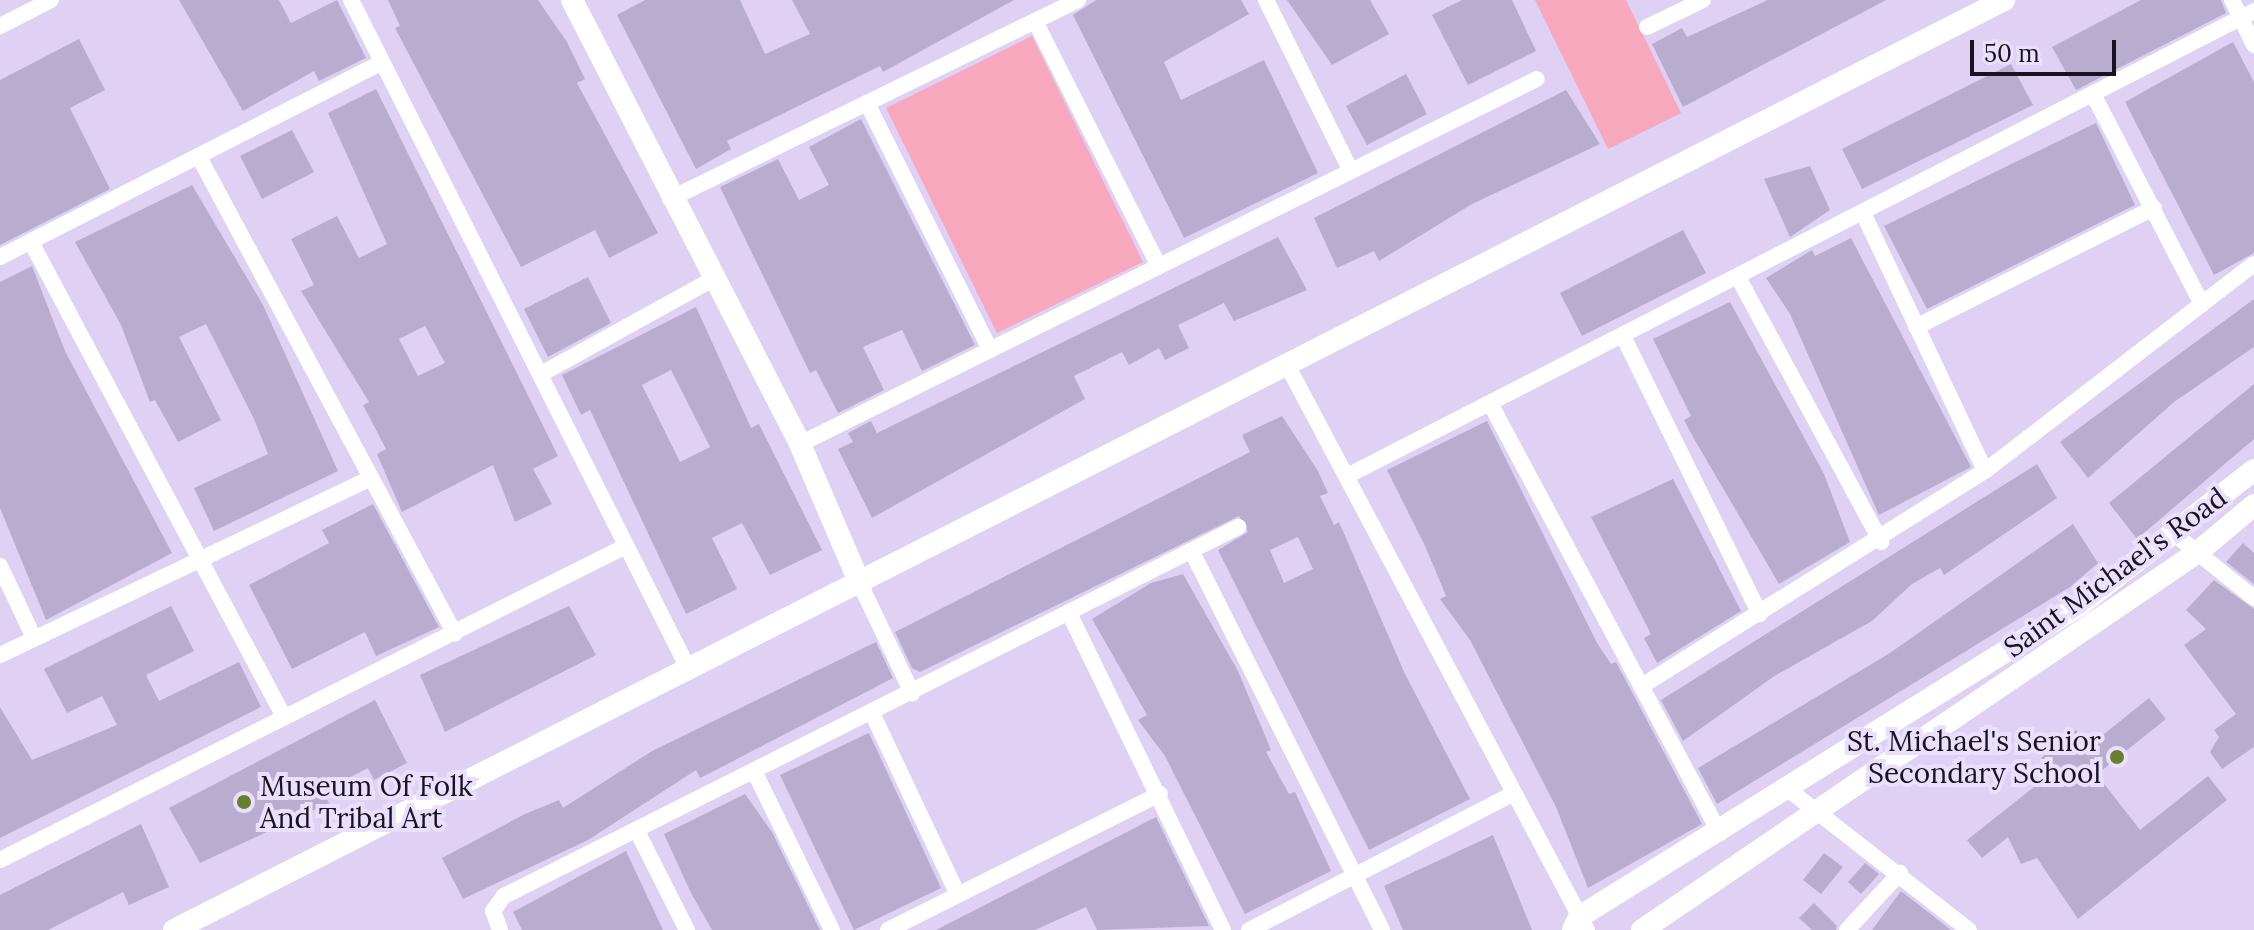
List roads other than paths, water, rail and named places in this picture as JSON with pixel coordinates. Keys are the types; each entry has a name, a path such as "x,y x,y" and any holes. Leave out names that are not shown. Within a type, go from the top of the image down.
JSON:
{"street":[{"path":"0,26 51,0"},
{"path":"351,0 688,668"},
{"path":"670,199 1078,0"},
{"path":"1266,0 1351,171"},
{"path":"1647,27 1703,0"},
{"path":"174,930 688,668 861,586 1977,6 2004,0"},
{"path":"2232,0 2247,15 2254,45"},
{"path":"576,1 670,199 800,444 861,586 912,693"},
{"path":"1347,476 1864,215 2247,15"},
{"path":"1035,21 1159,266"},
{"path":"0,257 382,62"},
{"path":"800,444 1537,79"},
{"path":"2093,94 2202,304"},
{"path":"867,103 990,350"},
{"path":"199,157 455,634"},
{"path":"1916,327 2154,208"},
{"path":"1864,215 1985,471"},
{"path":"31,242 194,558 284,717"},
{"path":"1645,684 1881,542 1985,471 2254,264"},
{"path":"541,374 713,279"},
{"path":"1739,279 1881,542"},
{"path":"1623,336 1760,614"},
{"path":"1286,363 1580,926"},
{"path":"1490,403 1645,684 1720,833"},
{"name":"Saint Michael's Road","path":"1580,926 1720,833 2080,605 2254,470"},
{"path":"0,655 194,558 371,478"},
{"name":"Saint Michael's Road","path":"1642,930 1817,815 2198,552 2254,505"},
{"path":"500,930 493,911 504,896 638,833 1193,554 1238,527"},
{"path":"2173,533 2254,598"},
{"path":"0,860 626,546"},
{"path":"1193,554 1382,930"},
{"path":"0,566 34,638"},
{"path":"1070,615 1160,794 1223,930"},
{"path":"872,713 958,895"},
{"path":"755,773 832,930"},
{"path":"1789,790 1817,815 1900,873 1969,930"},
{"path":"888,930 1160,794"},
{"path":"1249,930 1355,878 1512,794"},
{"path":"638,833 687,930"},
{"path":"1847,930 1900,873"}],"place":[{"name":"St. Michael's Senior Secondary School","path":"2117,757"},
{"name":"Museum Of Folk And Tribal Art","path":"244,802"}]}
